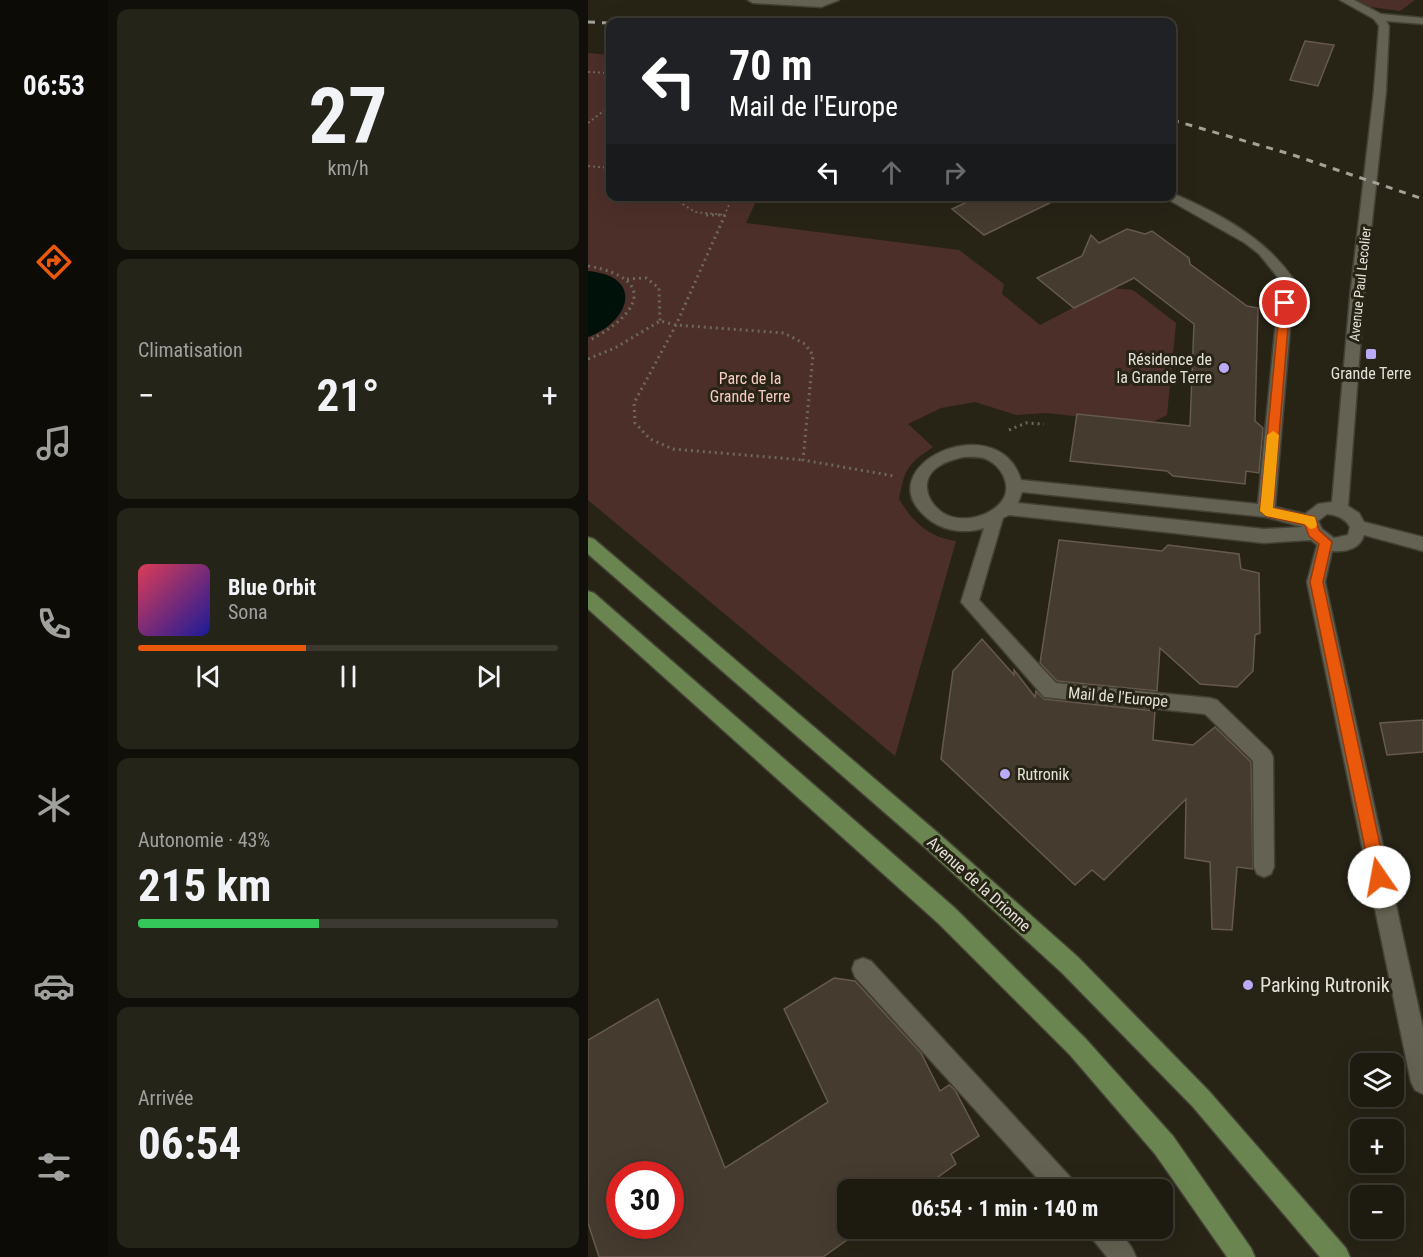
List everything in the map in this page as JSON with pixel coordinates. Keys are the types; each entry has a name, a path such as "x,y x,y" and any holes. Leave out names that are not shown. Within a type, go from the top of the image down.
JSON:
{"main road":[{"name":"Avenue de la Drionne","path":"588,544 930,839 1070,965 1201,1099 1337,1257"},
{"path":"588,598 947,916 1061,1030 1164,1145 1242,1257"}],"street":[{"path":"753,0 821,4 834,0"},
{"path":"1345,0 1378,17 1423,21"},
{"name":"Avenue Paul Lecolier","path":"1340,509 1357,297 1376,131 1384,26 1378,17"},
{"path":"1176,200 1240,232 1259,246 1277,264 1287,280 1266,511"},
{"path":"1316,532 1264,536 1000,513 979,523 962,525 946,522 932,515 922,505 917,493 918,480 924,469 934,460 947,454 978,451 1004,463 1012,473 1015,485 1266,511 1316,532 1342,544 1355,539 1358,527"},
{"name":"Mail de l'Europe","path":"1015,485 1014,497 1000,513 970,602 1051,691 1209,706 1263,757 1264,867"},
{"path":"1423,544 1358,527 1352,517 1340,509 1324,508 1313,515 1316,532 1316,582 1423,1082"},
{"path":"863,969 1055,1179"},
{"path":"1109,1239 1123,1257"}],"path":[{"path":"588,72 606,73"},
{"path":"588,123 606,109"},
{"path":"588,166 606,168"},
{"path":"676,201 690,212 705,216 724,215"},
{"path":"731,201 676,325 634,403 635,423 650,440 673,448 803,460 918,480"},
{"path":"588,266 604,268 627,279 633,287 635,297 626,317 603,335 588,341"},
{"path":"627,279 646,278 659,288 660,321"},
{"path":"588,359 615,348 660,321 676,325 784,333 805,344 813,355 803,460"},
{"path":"1009,430 1026,423 1044,424"}],"green space":[{"path":"1345,0 1415,0 1400,11 1358,5"},
{"name":"Parc de la Grande Terre","path":"588,53 606,55 606,201 756,201 746,223 959,250 1004,284 1002,294 1040,325 1111,288 1133,290 1176,323 1167,415 1148,424 1046,413 1016,415 975,402 941,408 908,424 933,447 908,468 899,499 922,527 937,536 956,541 895,756 588,500"}],"shaded area":[{"path":"588,271 606,275 618,281 624,290 625,300 622,310 614,321 603,330 588,337"}],"building":[{"path":"1305,41 1334,45 1318,86 1290,80"},
{"path":"969,201 1054,201 984,235 952,209"},
{"name":"Résidence de la Grande Terre","path":"1127,229 1145,234 1152,231 1189,258 1190,264 1247,306 1258,308 1255,421 1263,428 1259,473 1246,471 1245,484 1173,476 1167,471 1070,461 1077,414 1190,426 1194,324 1134,278 1074,308 1037,278 1082,256 1091,235 1099,243"},
{"path":"1059,540 1162,551 1168,545 1239,554 1241,569 1259,573 1260,633 1255,635 1253,671 1237,687 1200,684 1160,648 1157,691 1057,681 1040,663"},
{"name":"Rutronik","path":"982,639 1014,675 1014,670 1035,697 1036,691 1044,699 1155,711 1153,740 1193,745 1215,727 1251,762 1253,869 1237,867 1232,930 1212,929 1210,862 1185,858 1186,799 1104,880 1092,870 1075,885 941,759 953,671"},
{"path":"1423,720 1423,752 1387,755 1380,723"},
{"path":"834,978 855,981 921,1053 940,1091 949,1085 955,1090 979,1136 951,1154 956,1164 935,1179 837,1179 837,1239 848,1239 823,1257 599,1257 588,1223 588,1040 658,999 725,1168 828,1102 784,1009"}],"railway":[{"path":"588,22 606,23"},
{"path":"1176,121 1290,154 1423,199"}],"slow traffic":[{"path":"1273,435 1266,511 1310,521 1311,525"}],"place":[{"name":"Grande Terre","path":"1371,354"},
{"name":"Résidence de la Grande Terre","path":"1224,368"},
{"name":"Rutronik","path":"1005,774"},
{"name":"Parking Rutronik","path":"1248,985"}],"route":[{"path":"1285,303 1266,511 1310,521 1314,533 1326,542 1316,582 1379,877"}]}
